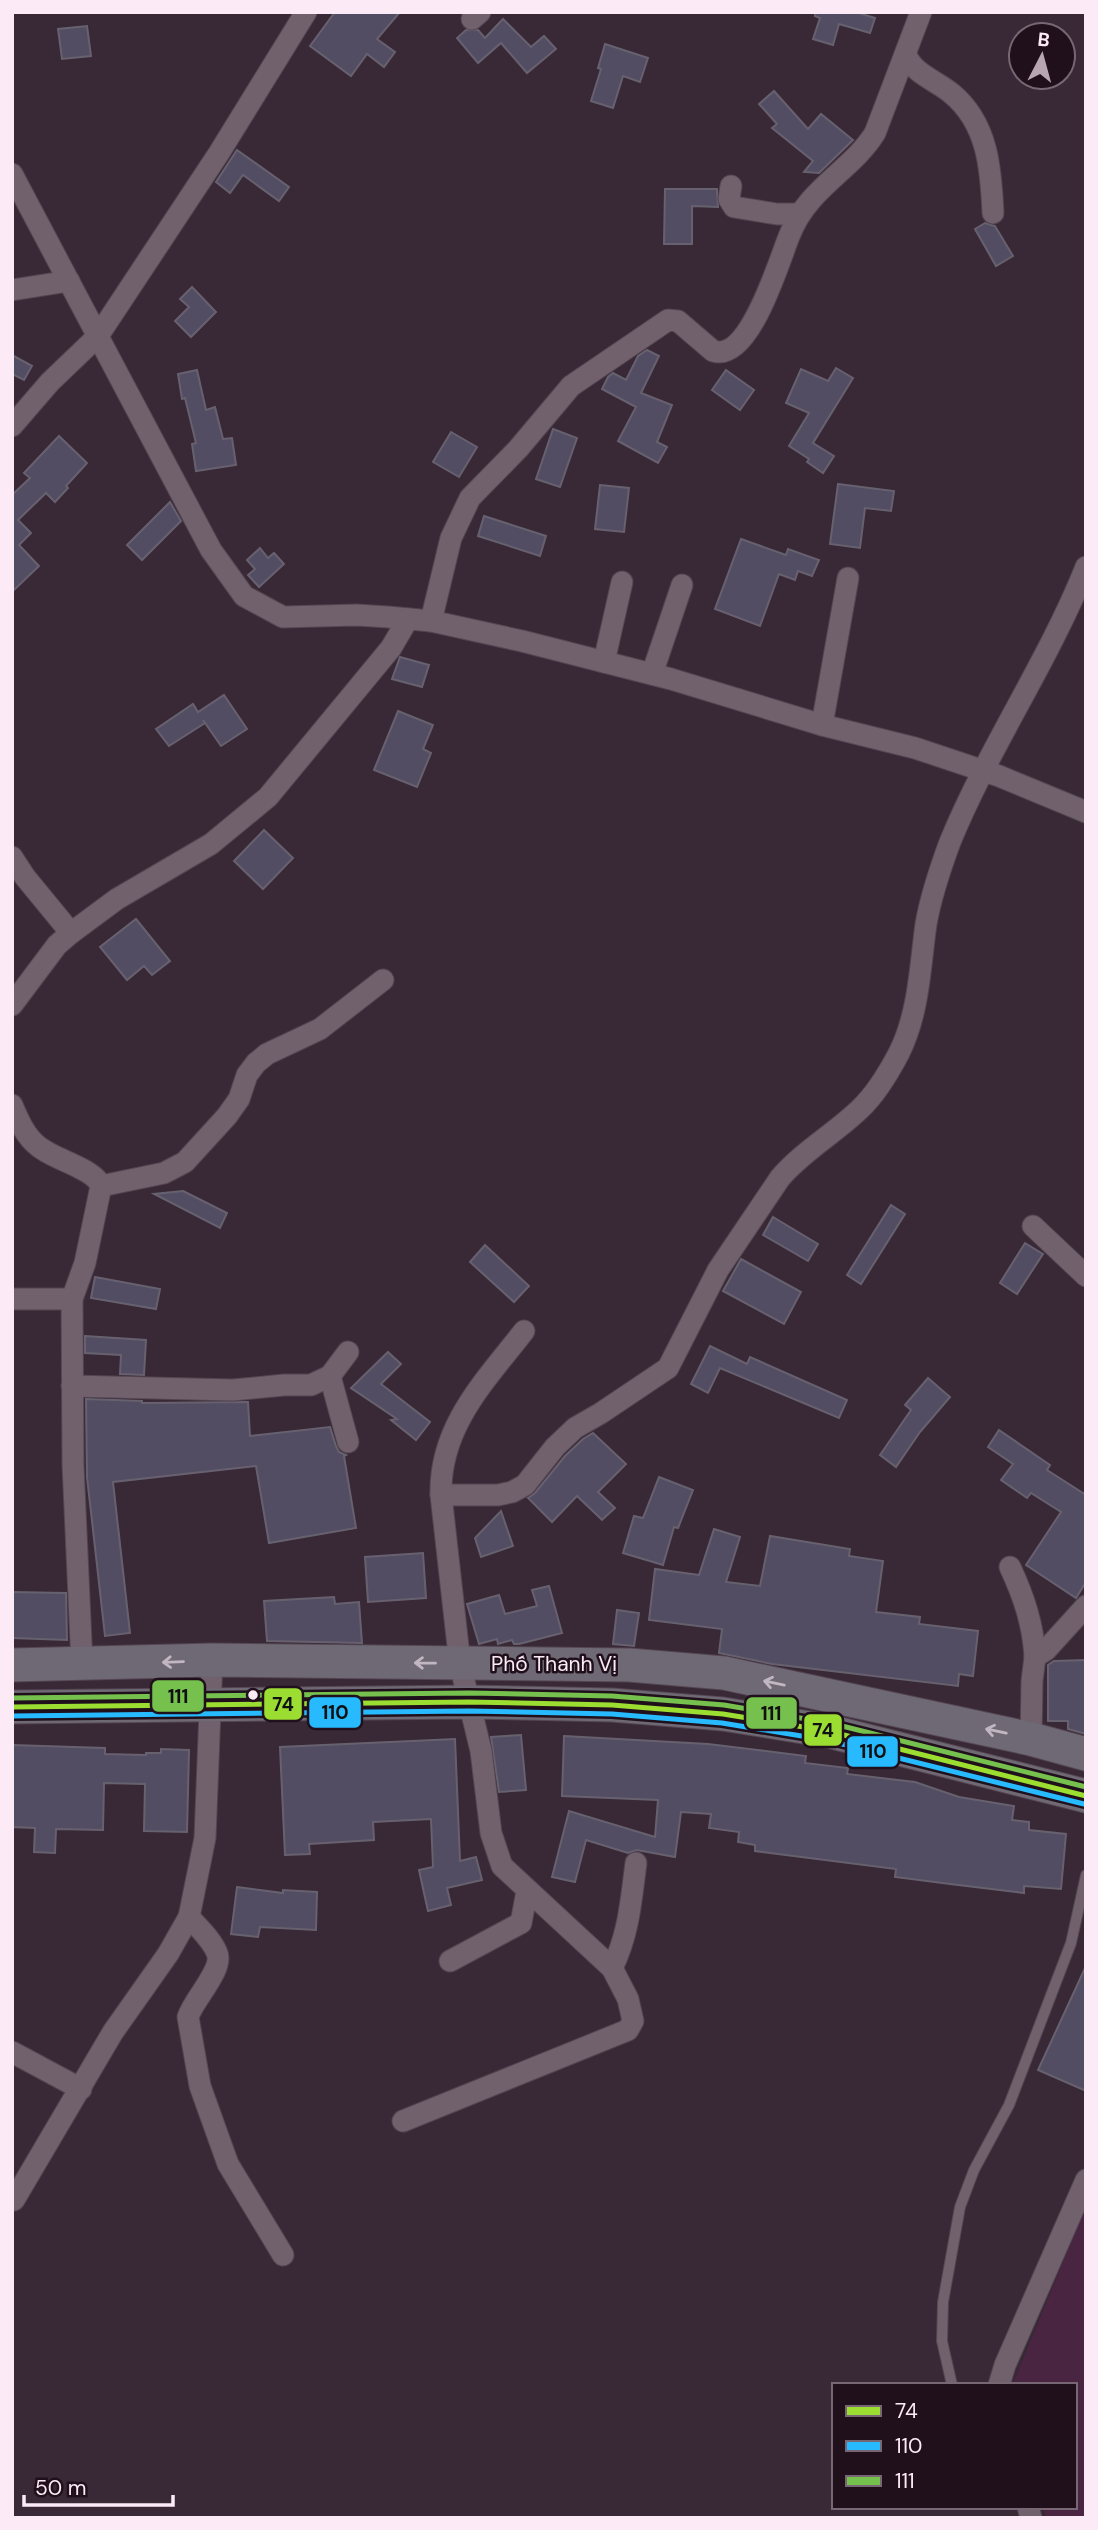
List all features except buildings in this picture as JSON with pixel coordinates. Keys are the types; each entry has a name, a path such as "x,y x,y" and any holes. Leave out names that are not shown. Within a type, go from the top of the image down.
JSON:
{"main road":[{"name":"Phố Thanh Vị","path":"12,1665 212,1660 629,1665 724,1672 1031,1739 1086,1754"},
{"name":"Phố Thanh Vị","path":"12,1707 469,1702 611,1705 736,1716 828,1731 1086,1796"}],"street":[{"path":"12,426 50,382 98,336 219,153 306,12"},
{"path":"431,621 451,538 470,498 518,449 564,393 591,370 616,357 668,320 678,321 713,351 726,352 737,345 751,328 800,214 826,182 867,147 875,133 921,12"},
{"path":"906,55 911,66 951,92 966,107 979,127 988,157 993,213"},
{"path":"12,174 211,550 244,596 283,617 356,615 431,621 522,640 652,674 822,725 915,748 1070,803 1086,812"},
{"path":"731,186 729,199 734,206 777,214 800,214"},
{"path":"12,290 69,281"},
{"path":"441,1495 498,1495 525,1485 555,1447 575,1428 668,1368 718,1270 780,1178 791,1165 860,1108 877,1089 910,1027 934,889 950,843 983,771 1057,631 1086,566"},
{"path":"822,725 848,578"},
{"path":"604,662 622,582"},
{"path":"652,674 682,585"},
{"path":"12,1005 57,944 117,899 211,844 268,797 391,648 408,619"},
{"path":"12,858 71,933"},
{"path":"101,1186 175,1169 185,1162 227,1116 239,1099 247,1075 256,1063 267,1054 320,1029 383,980"},
{"path":"12,1105 26,1133 36,1145 51,1156 94,1176 101,1186 85,1263 72,1299 73,1465 82,1664"},
{"path":"1033,1226 1086,1276"},
{"path":"12,1299 72,1299"},
{"path":"402,2121 628,2030 633,2021 628,1999 611,1968 502,1866 491,1833 481,1751 460,1664 440,1472 444,1452 466,1405 524,1331"},
{"path":"72,1386 233,1390 311,1385 330,1376 348,1352"},
{"path":"330,1376 348,1443"},
{"path":"1010,1567 1025,1599 1034,1631 1031,1739"},
{"path":"1035,1657 1046,1650 1086,1606"},
{"path":"14,2200 113,2032 168,1954 189,1917 205,1838 212,1660"},
{"path":"611,1968 622,1948 627,1930 636,1863"},
{"path":"450,1961 521,1923 527,1891"},
{"path":"189,1917 217,1953 218,1964 191,2007 188,2017 200,2086 228,2164 282,2255"},
{"path":"12,2052 81,2088"},
{"path":"1000,2383 1086,2180"}],"lane":[{"path":"952,2383 942,2340 943,2302 960,2207 974,2170 1009,2105 1071,1943 1086,1875"}],"shaded area":[{"path":"1086,2206 1086,2518 1046,2518 1044,2509 1077,2509 1077,2383 1013,2383"}],"transit line":[{"name":"111","path":"12,1698 469,1693 612,1696 724,1705 830,1723 1086,1787"},
{"name":"74","path":"12,1707 469,1702 612,1705 723,1714 828,1731 1086,1796"},
{"name":"110","path":"12,1716 469,1711 612,1714 722,1723 826,1740 1084,1804"}]}
